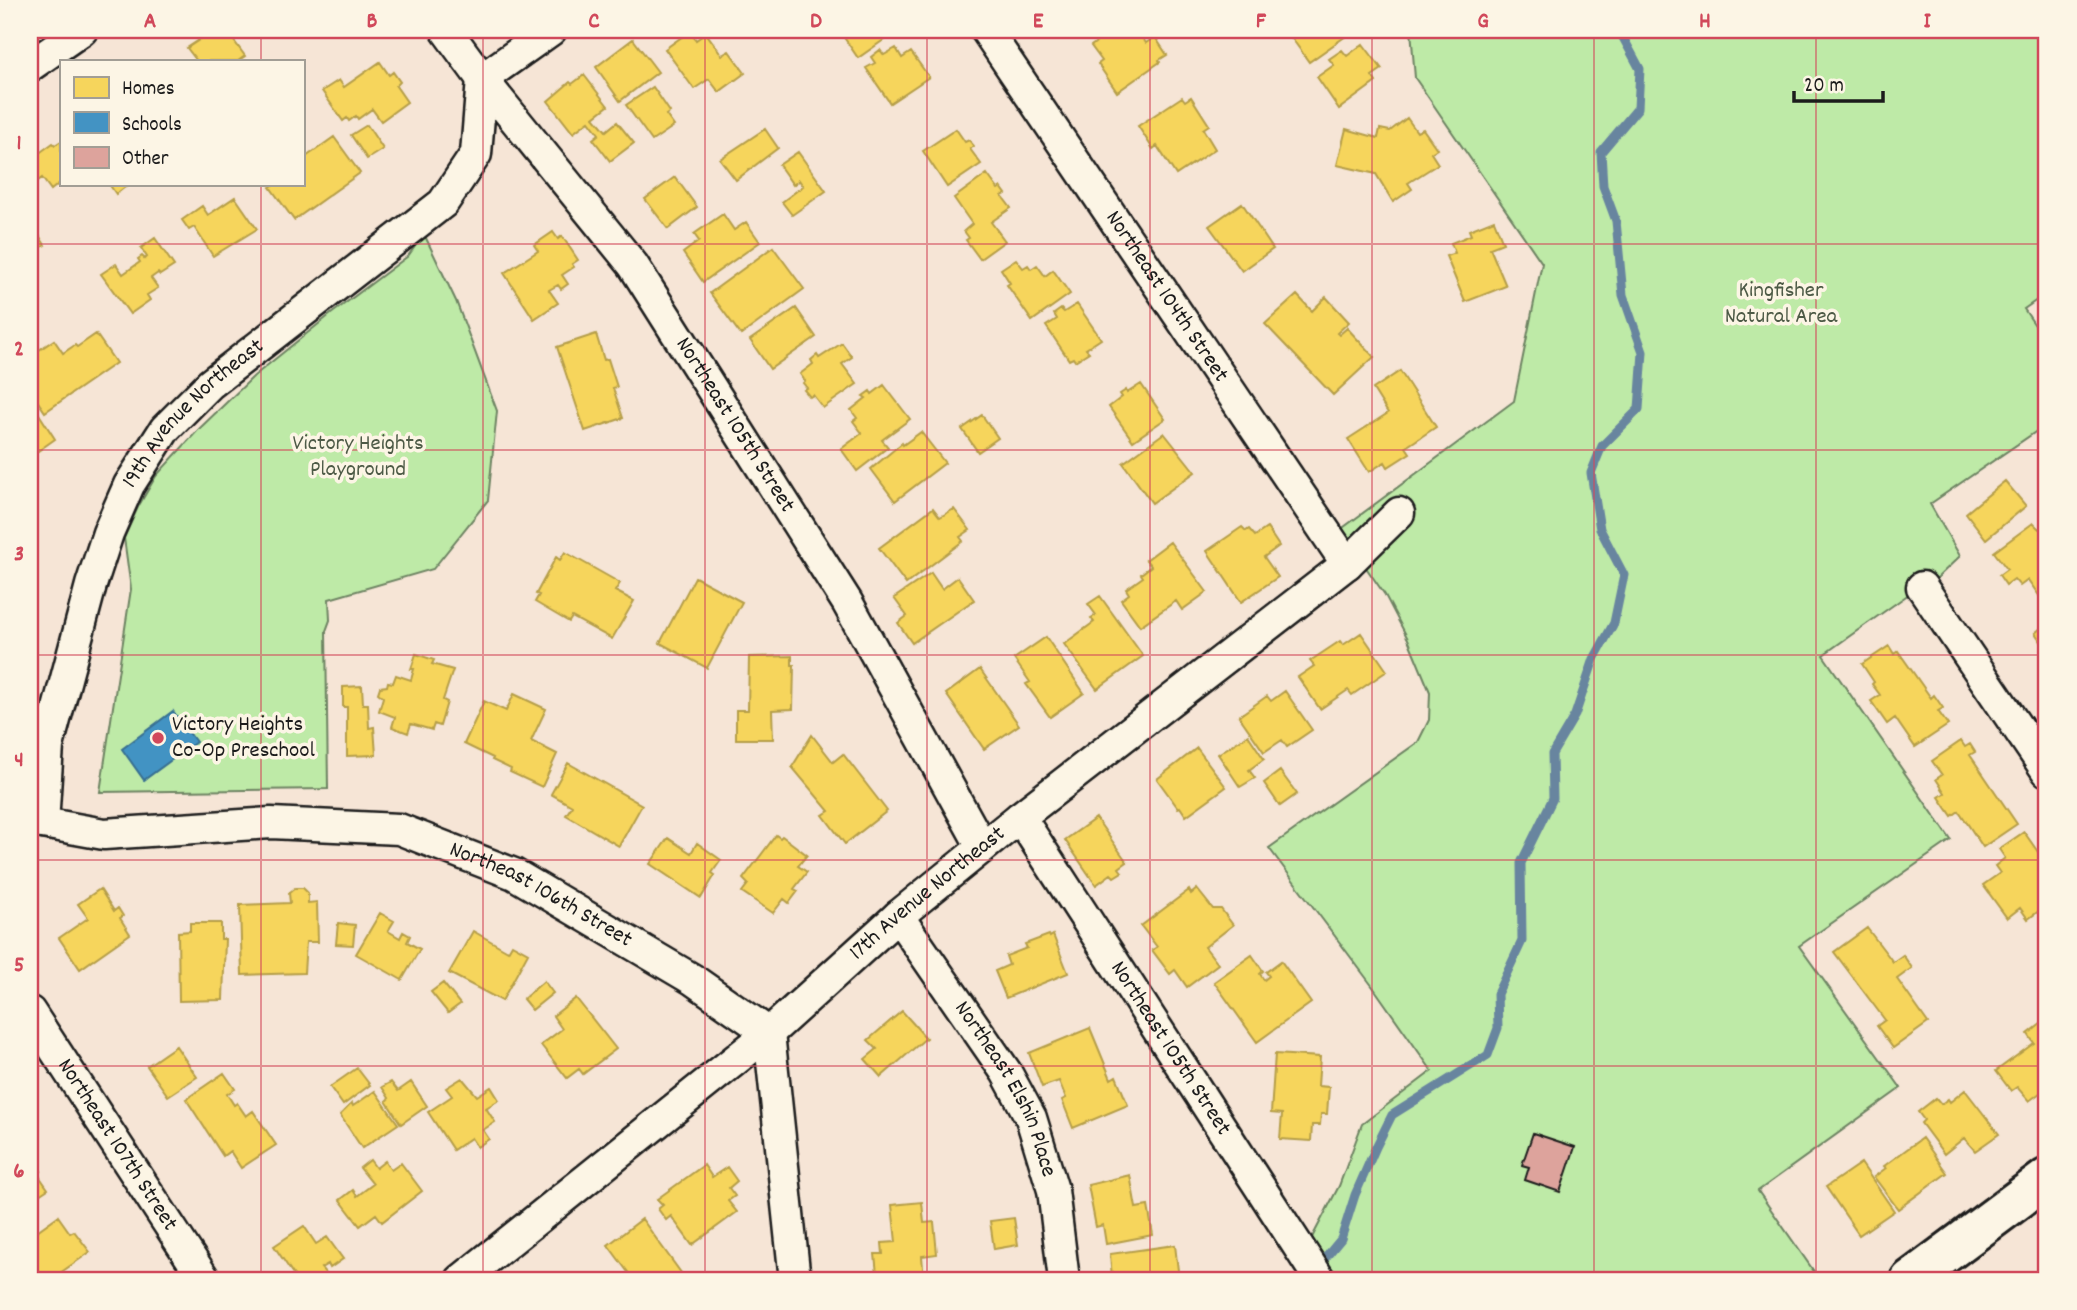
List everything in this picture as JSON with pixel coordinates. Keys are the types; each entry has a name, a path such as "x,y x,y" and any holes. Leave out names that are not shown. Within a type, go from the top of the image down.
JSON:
{"street":[{"path":"30,66 82,30"},
{"name":"Northeast 105th Street","path":"446,30 482,79 633,265 847,602 982,847"},
{"path":"482,79 551,30"},
{"name":"Northeast 104th Street","path":"986,30 1347,564"},
{"name":"19th Avenue Northeast","path":"36,827 48,746 90,585 129,485 165,429 210,384 443,203 477,154 482,79"},
{"name":"17th Avenue Northeast","path":"461,1280 769,1033 898,916 982,847 1347,564 1399,513"},
{"path":"1922,587 2047,771"},
{"name":"Northeast 105th Street","path":"1020,817 1320,1280"},
{"name":"Northeast 106th Street","path":"36,827 104,834 256,823 399,829 514,874 692,979 769,1033"},
{"name":"Northeast Elshin Place","path":"898,916 1006,1072 1031,1118 1053,1190 1064,1280"},
{"name":"Northeast 107th Street","path":"30,1012 205,1280"},
{"path":"769,1033 795,1280"},
{"path":"1910,1280 2047,1178"}],"green space":[{"name":"Kingfisher Natural Area","path":"1411,30 2047,30 2047,293 2024,309 2047,343 2047,424 1930,504 1960,556 1935,580 1909,594 1823,655 1951,840 1799,946 1901,1088 1758,1191 1820,1280 1330,1280 1307,1247 1339,1186 1362,1124 1432,1071 1269,848 1418,742 1429,720 1430,692 1408,639 1385,595 1340,530 1514,401 1542,263 1415,78"},
{"name":"Victory Heights Playground","path":"424,234 456,301 497,411 488,500 433,569 329,599 330,620 326,631 328,789 100,792 131,589 124,538 156,476 199,429 254,376 408,256"}],"building: Homes":[{"path":"192,30 226,30 245,56 239,60 196,60 187,48 199,40"},
{"path":"839,30 884,30 888,37 858,58"},
{"path":"1113,30 1144,30 1140,35 1146,43 1155,37 1167,55 1117,92 1098,64 1102,61 1091,46"},
{"path":"1283,30 1345,30 1343,31 1346,36 1309,62"},
{"path":"690,31 696,40 706,33 722,55 729,51 745,73 719,92 709,79 694,89 665,49"},
{"path":"633,39 658,72 620,101 596,67"},
{"path":"1363,44 1382,69 1372,76 1376,82 1339,109 1317,77 1334,65 1329,59 1342,50 1347,56"},
{"path":"896,48 902,58 911,52 929,77 890,103 866,68 875,63 871,57 880,50 884,55"},
{"path":"380,62 389,75 393,72 400,82 396,86 407,102 381,121 372,109 358,119 356,116 349,121 347,118 343,121 322,91 339,80 344,87"},
{"path":"584,75 608,106 594,117 606,131 617,122 634,143 610,161 593,139 599,134 589,121 573,133 548,101 570,82 572,84"},
{"path":"653,87 670,112 666,115 674,126 652,141 626,105"},
{"path":"1182,97 1185,101 1191,97 1209,125 1203,129 1215,149 1176,175 1157,146 1153,149 1138,126"},
{"path":"1407,118 1417,132 1423,129 1437,149 1431,153 1438,164 1408,183 1412,189 1393,202 1376,174 1337,165 1346,129 1378,138 1380,129 1390,131"},
{"path":"367,125 383,149 367,159 351,135"},
{"path":"765,129 778,148 736,180 720,159"},
{"path":"956,129 965,142 969,140 974,146 970,149 981,164 947,187 923,151"},
{"path":"334,137 360,173 294,220 270,187 304,186 304,158"},
{"path":"60,142 60,183 51,190 42,178 34,184 30,178 30,170 35,166 31,159 53,143 55,145"},
{"path":"798,152 826,191 792,215 782,202 803,186 799,180 793,185 779,165"},
{"path":"987,174 998,189 1001,187 1006,194 1002,196 1011,208 991,222 1005,241 980,259 966,240 969,238 964,231 972,224 954,198"},
{"path":"675,177 697,207 668,229 645,199"},
{"path":"110,186 127,186 116,194"},
{"path":"235,197 257,229 213,256 194,227 189,230 182,220 202,206 208,215"},
{"path":"1242,203 1273,249 1242,271 1209,226"},
{"path":"723,214 734,230 746,222 760,242 703,282 683,253 699,241 694,234"},
{"path":"1494,220 1503,243 1490,248 1506,286 1465,302 1446,256 1455,253 1451,243 1471,235 1469,230"},
{"path":"30,221 45,245 30,255"},
{"path":"553,232 558,239 562,236 578,260 572,264 574,267 562,275 568,284 561,289 558,285 549,290 558,303 534,319 504,273 538,251 534,245"},
{"path":"155,238 174,266 151,278 158,288 147,295 150,300 130,314 101,274 116,264 123,274 140,262 138,259 142,256 145,259 147,257 141,248"},
{"path":"773,247 804,289 741,335 710,293"},
{"path":"1016,259 1023,268 1028,265 1031,269 1037,265 1045,276 1053,270 1070,294 1032,321 1007,285 1010,283 1001,269"},
{"path":"1297,295 1312,311 1326,297 1349,322 1337,333 1339,335 1347,328 1374,357 1333,395 1265,324"},
{"path":"1077,304 1101,339 1086,349 1089,352 1075,361 1073,358 1069,360 1046,326 1057,319 1054,314 1061,309 1064,312"},
{"path":"796,308 816,337 770,369 750,340"},
{"path":"96,334 116,363 45,412 30,390 30,349 33,354 54,340 63,353"},
{"path":"596,334 604,360 608,359 617,387 613,388 623,418 585,431 557,347"},
{"path":"842,343 852,357 842,364 857,384 823,408 813,395 810,397 804,390 807,388 800,374 813,364 811,360 817,355 819,358"},
{"path":"1400,371 1436,427 1406,447 1410,453 1388,467 1385,462 1369,472 1348,439 1388,413 1373,389"},
{"path":"1141,384 1165,419 1133,441 1109,407 1122,397 1120,394 1126,390 1127,393"},
{"path":"884,385 910,419 882,440 888,447 857,471 841,449 862,433 853,421 857,418 851,410 866,398 863,396 870,391 872,394"},
{"path":"30,400 55,439 31,456 30,455"},
{"path":"982,415 998,438 978,452 962,429"},
{"path":"921,432 945,463 895,501 871,469 902,443 903,445"},
{"path":"1164,433 1195,472 1152,503 1123,463"},
{"path":"2005,481 2026,506 1986,539 1966,513"},
{"path":"933,508 940,517 954,509 970,530 960,537 963,541 906,584 879,548"},
{"path":"2047,522 2047,598 2043,601 2028,580 2020,586 2014,579 2006,585 1999,575 2007,569 1994,552 2033,523 2039,529"},
{"path":"1242,527 1246,531 1249,529 1255,536 1267,528 1279,546 1264,557 1278,577 1241,602 1207,551"},
{"path":"1170,542 1207,592 1182,610 1176,601 1140,626 1121,600 1129,594 1126,589 1143,577 1141,574 1151,566 1146,560"},
{"path":"565,552 620,583 615,591 634,601 612,639 572,617 569,622 535,602 539,595 536,594 556,557 560,560"},
{"path":"931,573 942,589 958,577 974,600 912,643 898,623 907,616 894,598"},
{"path":"695,577 742,602 707,668 660,643"},
{"path":"1100,596 1143,656 1097,689 1064,644 1094,622 1091,618 1096,615 1088,604"},
{"path":"2047,623 2047,650 2035,633"},
{"path":"1361,633 1387,671 1352,695 1348,690 1320,709 1298,677 1314,666 1310,661 1340,641 1343,645"},
{"path":"1046,637 1084,693 1050,717 1026,684 1030,682 1014,659"},
{"path":"1889,646 1894,654 1898,651 1931,698 1934,695 1943,708 1938,711 1948,725 1915,747 1895,718 1887,724 1871,701 1880,695 1862,664"},
{"path":"416,654 434,660 432,664 453,670 443,700 447,702 440,726 434,724 432,730 411,724 408,733 392,727 395,717 379,711 383,697 378,693 380,687 387,686 388,682 393,683 396,675 411,680"},
{"path":"792,656 793,709 772,710 773,739 736,739 736,710 748,710 749,657"},
{"path":"980,669 1019,725 984,749 946,694"},
{"path":"362,686 363,704 368,704 369,728 374,727 376,755 347,756 347,707 343,707 343,687"},
{"path":"1285,691 1312,730 1287,747 1282,740 1264,752 1239,716 1267,696 1271,701"},
{"path":"514,694 546,709 531,741 557,754 542,787 510,772 511,769 492,760 493,758 464,744 484,701 506,711"},
{"path":"812,735 833,762 843,754 887,811 845,844 823,815 829,811 792,767"},
{"path":"1248,735 1264,759 1249,770 1255,778 1240,787 1218,754"},
{"path":"1961,741 1965,747 1970,744 1975,752 1970,755 2017,824 1983,847 1959,811 1952,816 1939,797 1945,793 1936,779 1942,775 1932,761"},
{"path":"1197,748 1226,787 1186,816 1157,779"},
{"path":"568,763 642,805 619,846 566,815 572,806 551,794"},
{"path":"1280,771 1297,794 1280,806 1264,783"},
{"path":"1096,818 1127,862 1119,868 1122,872 1114,877 1111,874 1096,885 1065,840"},
{"path":"2024,832 2043,859 2045,857 2047,860 2047,905 2028,919 2020,908 2007,918 1983,885 2000,873 1995,866 2005,858 1999,849"},
{"path":"776,835 780,838 782,836 807,855 798,866 807,872 794,889 798,891 789,903 784,899 773,913 742,892 748,884 743,879"},
{"path":"668,838 691,853 697,843 721,860 701,898 650,864"},
{"path":"295,888 303,888 308,893 308,903 317,902 318,942 306,942 304,973 242,975 240,905 290,903 289,893"},
{"path":"100,889 114,911 118,908 123,916 120,918 130,934 80,969 59,938 88,918 78,904"},
{"path":"1197,889 1213,909 1221,909 1233,925 1205,947 1218,964 1187,987 1175,970 1170,974 1152,950 1157,947 1141,926 1189,890 1191,894"},
{"path":"380,913 394,921 388,931 400,938 403,932 410,936 407,942 420,949 402,980 356,954"},
{"path":"190,923 221,923 221,939 225,939 223,1000 179,1001 178,932 190,931"},
{"path":"338,923 355,925 353,945 336,944"},
{"path":"1867,928 1893,962 1903,955 1912,968 1897,979 1928,1023 1893,1048 1877,1026 1885,1020 1834,952"},
{"path":"473,931 508,951 512,944 528,953 502,1001 449,973"},
{"path":"1053,935 1068,973 1006,998 995,971 1009,965 1006,956 1027,948 1025,944"},
{"path":"1252,955 1263,971 1260,974 1264,980 1269,976 1266,972 1281,961 1311,1003 1257,1042 1214,982"},
{"path":"544,981 553,993 532,1010 523,999"},
{"path":"443,983 460,1004 448,1013 431,992"},
{"path":"576,998 616,1049 583,1074 579,1069 567,1078 541,1045 562,1029 553,1016"},
{"path":"902,1011 926,1038 881,1077 865,1059 877,1049 868,1040"},
{"path":"2046,1020 2047,1088 2029,1101 2017,1087 2011,1091 1996,1071 2034,1043 2028,1034"},
{"path":"1090,1028 1111,1079 1116,1076 1128,1105 1073,1128 1062,1100 1066,1098 1059,1081 1042,1087 1029,1053"},
{"path":"176,1046 197,1077 168,1096 147,1066"},
{"path":"1275,1054 1320,1057 1318,1086 1329,1087 1327,1114 1321,1114 1320,1125 1312,1125 1311,1141 1280,1139 1282,1114 1271,1113"},
{"path":"357,1068 370,1085 343,1105 330,1087"},
{"path":"224,1073 235,1089 227,1094 234,1105 237,1103 246,1116 253,1111 276,1145 241,1168 230,1151 223,1156 186,1099"},
{"path":"462,1078 477,1096 491,1087 499,1100 486,1108 495,1122 483,1130 489,1139 477,1147 471,1138 453,1150 428,1112 452,1096 446,1088"},
{"path":"391,1082 398,1091 411,1082 427,1106 401,1124 386,1101 389,1098 382,1087"},
{"path":"1965,1090 1999,1134 1975,1151 1964,1138 1944,1154 1921,1123 1924,1120 1918,1112 1936,1098 1941,1104 1948,1099 1950,1102"},
{"path":"375,1091 398,1124 362,1148 340,1115 352,1103 353,1106"},
{"path":"1922,1138 1947,1173 1898,1209 1874,1177 1886,1168 1884,1166"},
{"path":"370,1160 376,1168 385,1161 391,1170 401,1163 422,1191 382,1222 376,1214 360,1226 340,1200 353,1190 357,1196 373,1184 360,1168"},
{"path":"36,1162 41,1171 37,1173 48,1189 30,1201 30,1163 31,1165"},
{"path":"1861,1163 1894,1211 1859,1235 1826,1187"},
{"path":"704,1165 712,1177 727,1167 737,1181 729,1188 735,1196 728,1201 737,1212 692,1245 671,1216 666,1220 658,1209 663,1205 657,1199"},
{"path":"1130,1175 1136,1208 1148,1206 1153,1235 1106,1244 1103,1225 1096,1227 1088,1185"},
{"path":"922,1202 924,1223 934,1222 937,1254 922,1256 924,1280 887,1280 886,1273 877,1274 875,1254 883,1254 882,1243 896,1242 892,1205"},
{"path":"58,1216 70,1233 74,1231 90,1252 50,1280 44,1274 32,1280 30,1236"},
{"path":"1014,1218 1018,1245 994,1249 990,1221"},
{"path":"642,1219 684,1277 679,1280 623,1280 630,1275 608,1245"},
{"path":"304,1226 316,1244 327,1237 343,1259 330,1268 328,1264 321,1268 327,1275 319,1280 297,1280 274,1246"},
{"path":"1175,1245 1179,1279 1112,1278 1110,1254"}],"building: Schools":[{"path":"173,711 196,742 144,780 122,749"}],"building: Other":[{"path":"1533,1133 1575,1147 1560,1192 1525,1180 1529,1167 1522,1165"}],"waterway":[{"path":"1317,1268 1341,1239 1355,1195 1392,1115 1488,1055 1498,1028 1497,994 1522,941 1521,863 1553,798 1552,754 1575,715 1594,659 1614,623 1624,575 1600,529 1591,473 1602,446 1639,409 1643,352 1623,295 1616,221 1603,186 1601,152 1638,108 1640,69 1619,30"}],"place":[{"name":"Victory Heights Co-Op Preschool","path":"158,738"}]}
